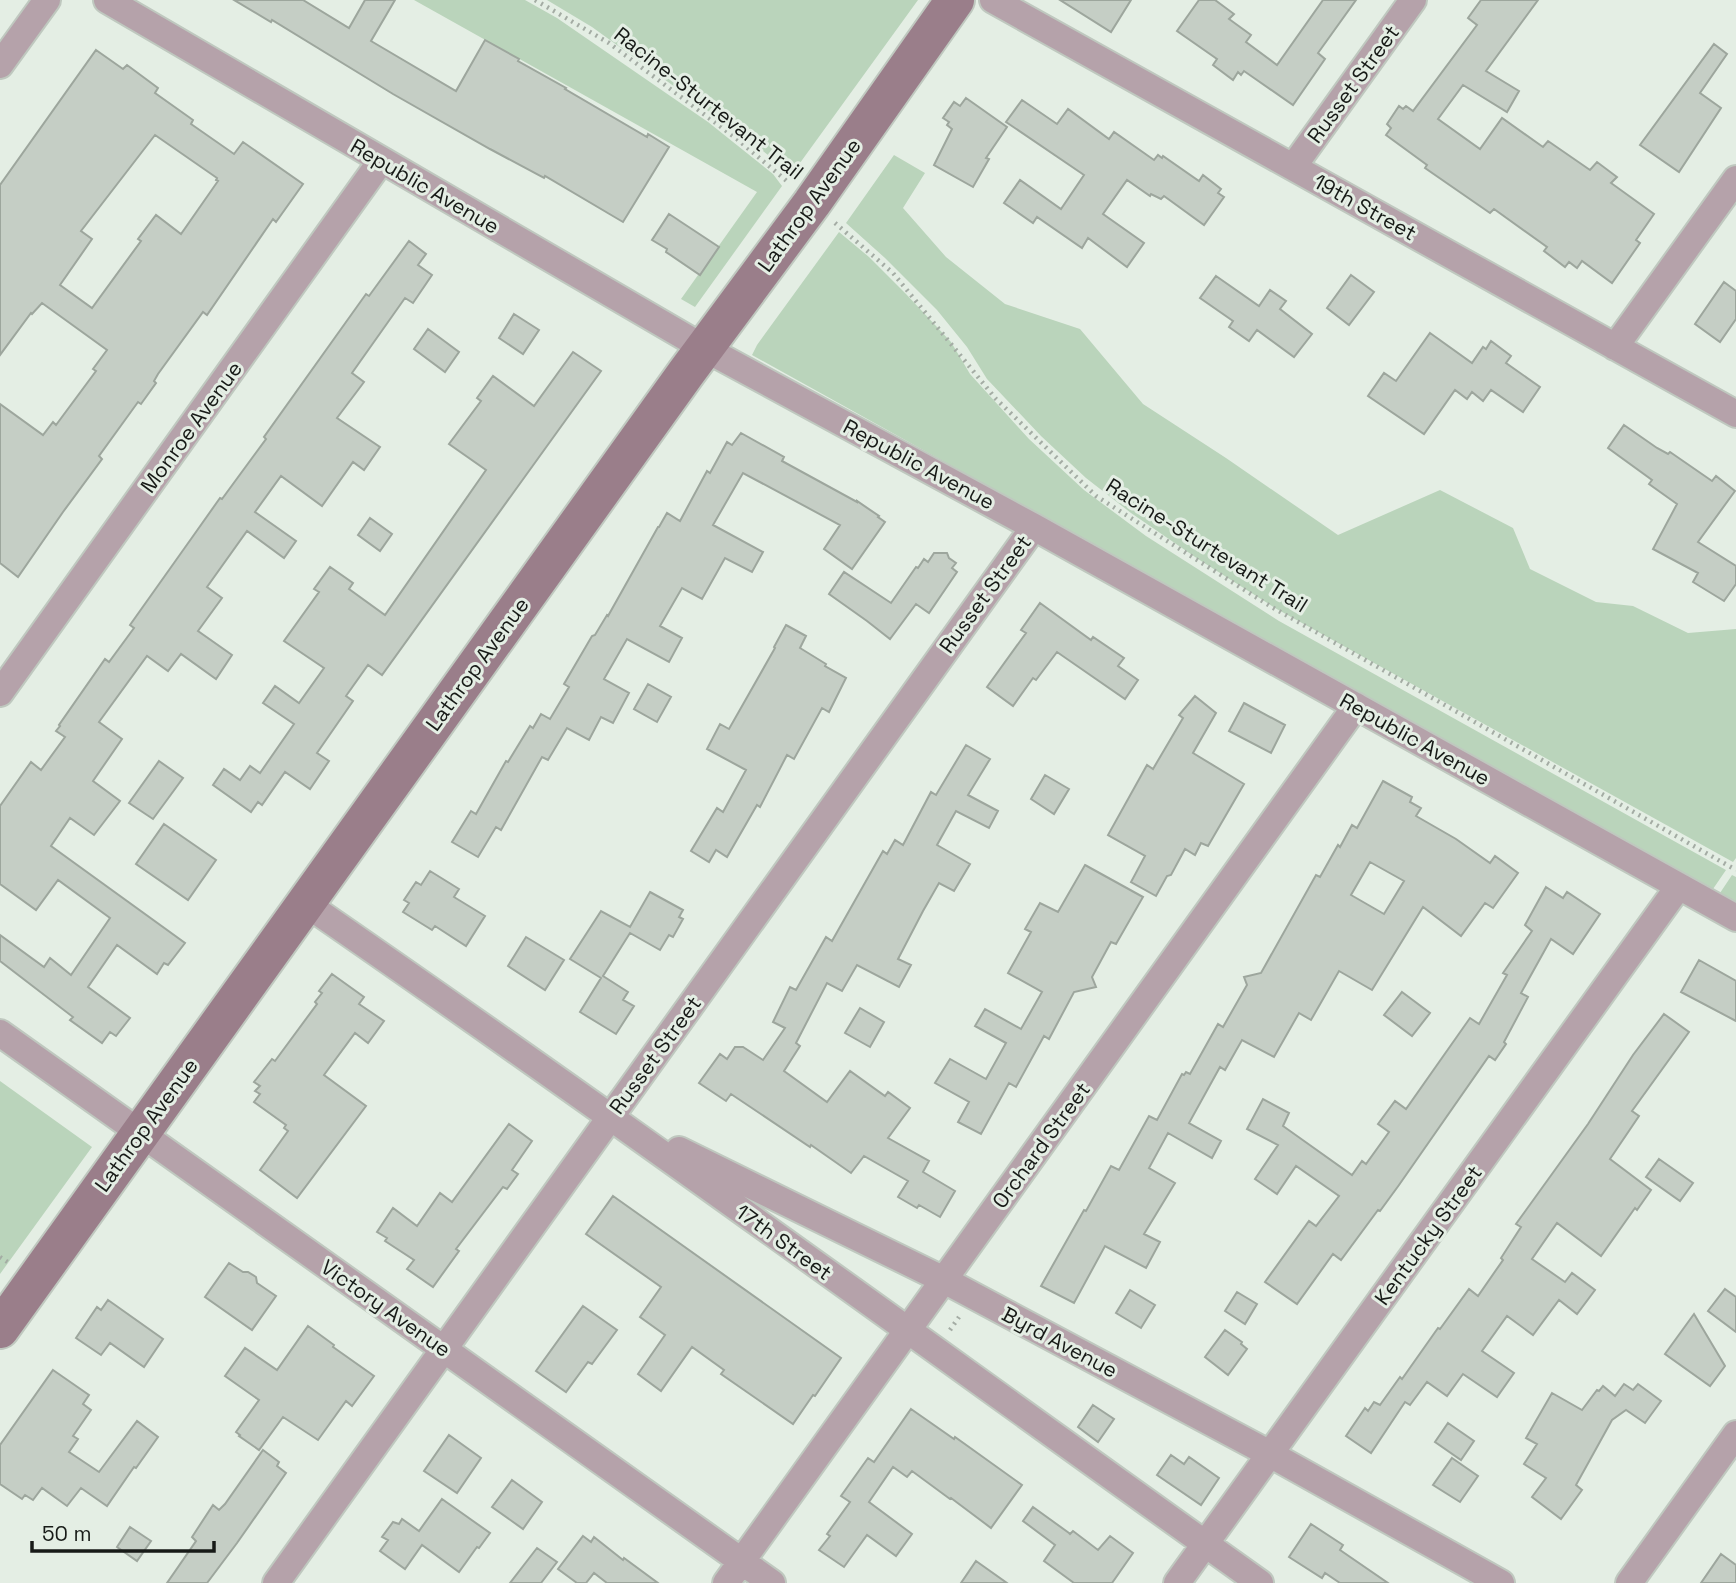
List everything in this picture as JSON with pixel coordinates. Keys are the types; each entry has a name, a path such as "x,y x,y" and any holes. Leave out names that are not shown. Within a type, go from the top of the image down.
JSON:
{"street":[{"path":"0,65 47,0"},
{"name":"Republic Avenue","path":"107,0 704,348 1034,527 1736,918"},
{"name":"Lathrop Avenue","path":"0,1329 704,348 812,203 955,0"},
{"name":"19th Street","path":"993,0 1736,414"},
{"name":"Russet Street","path":"1293,167 1413,0"},
{"name":"Monroe Avenue","path":"0,694 382,161"},
{"path":"1615,347 1736,179"},
{"name":"Russet Street","path":"276,1583 1034,527"},
{"name":"Orchard Street","path":"726,1583 1356,706"},
{"name":"Kentucky Street","path":"1177,1583 1679,886"},
{"name":"17th Street","path":"305,903 611,1117 1260,1583"},
{"name":"Victory Avenue","path":"0,1033 772,1583"},
{"name":"Byrd Avenue","path":"611,1117 944,1280 1270,1454 1501,1583"},
{"path":"1629,1583 1736,1434"}],"path":[{"name":"Racine-Sturtevant Trail","path":"534,0 609,43 737,139 893,273 996,399 1096,496 1269,606 1736,870"},
{"path":"0,1257 10,1264"}],"green space":[{"path":"414,0 525,0 557,18 708,122 773,174 782,186 695,307 681,299 757,192"},
{"path":"547,0 918,0 792,174 592,27"},
{"path":"894,155 925,173 903,208 946,257 1005,304 1080,329 1143,404 1338,535 1440,490 1513,528 1530,569 1596,602 1633,606 1688,633 1736,629 1736,858 1733,862 1275,608 1131,513 1086,478 1041,436 987,379 967,347 937,310 846,223"},
{"path":"839,232 906,294 951,342 970,374 1029,439 1084,490 1146,536 1279,621 1726,870 1713,889 752,355"},
{"path":"1732,875 1736,877 1736,902 1720,893"},
{"path":"0,1081 92,1147 0,1274"}],"building":[{"path":"234,0 303,0 349,28 365,0 395,0 371,41 456,91 485,40 647,137 648,134 669,147 623,222 545,176 544,178 490,149 393,94 272,20 271,22"},
{"path":"1060,0 1131,0 1111,32"},
{"path":"1199,0 1215,0 1234,14 1229,19 1251,35 1246,42 1277,65 1323,0 1356,0 1318,53 1325,59 1293,105 1244,71 1241,75 1238,72 1233,80 1213,65 1217,59 1177,31"},
{"path":"1481,0 1538,0 1486,71 1519,91 1507,112 1463,85 1438,119 1480,149 1502,118 1543,147 1548,141 1590,170 1597,162 1617,177 1611,183 1654,214 1636,240 1640,243 1612,283 1582,261 1577,268 1569,262 1565,267 1544,251 1547,247 1494,209 1490,213 1425,168 1427,165 1386,135 1391,128 1387,124 1399,106 1403,109 1406,106 1413,111 1477,25 1468,18"},
{"path":"1714,44 1727,54 1700,93 1721,108 1679,172 1640,145"},
{"path":"96,50 123,69 127,65 158,88 155,93 193,120 191,124 234,154 243,142 303,184 276,222 273,219 207,315 203,312 158,374 154,381 156,383 141,404 138,402 99,456 102,459 18,577 0,563 0,404 43,435 53,422 56,425 96,371 93,369 107,350 42,303 31,313 0,355 0,185","holes":["155,135 218,181 181,234 156,215 138,239 141,241 92,308 60,285 92,239 81,231"]},
{"path":"966,98 1007,127 986,158 989,159 973,187 934,165 952,129 947,125 949,122 943,118 954,102 960,106"},
{"path":"1022,100 1057,124 1068,109 1109,139 1114,132 1154,160 1158,155 1162,158 1163,156 1199,181 1203,175 1221,189 1218,193 1224,197 1204,225 1164,196 1161,199 1151,194 1150,196 1127,180 1103,214 1144,243 1127,267 1088,238 1082,248 1037,217 1033,223 1004,203 1020,180 1061,209 1084,175 1006,122"},
{"path":"669,214 719,247 700,275 652,240"},
{"path":"409,241 426,254 418,265 432,275 413,303 405,298 352,373 364,382 337,418 380,447 364,470 353,462 322,506 281,476 255,512 296,541 284,558 247,531 207,587 222,598 198,631 232,655 216,679 181,654 168,671 147,656 99,722 122,739 93,781 120,801 94,835 70,818 51,846 185,943 168,965 164,963 157,974 117,945 88,987 130,1018 116,1036 110,1032 102,1043 70,1020 73,1017 0,961 0,935 44,967 50,958 71,975 110,918 58,880 36,910 0,884 0,806 31,762 41,770 65,737 56,731 59,725 105,659 109,662 134,628 130,625 220,498 222,499 266,439 264,437 366,294 369,296"},
{"path":"1351,275 1374,292 1349,325 1327,308"},
{"path":"1216,276 1259,306 1270,290 1286,301 1280,309 1312,334 1294,357 1257,330 1249,341 1229,327 1233,321 1200,298"},
{"path":"1724,282 1736,291 1736,319 1720,342 1695,324"},
{"path":"514,314 539,330 523,354 499,338"},
{"path":"428,329 459,352 445,372 414,349"},
{"path":"1430,333 1472,363 1483,347 1486,349 1491,341 1511,356 1506,363 1540,387 1523,412 1491,390 1483,401 1472,392 1467,399 1455,390 1424,434 1368,396 1384,373 1396,381"},
{"path":"573,352 601,371 382,675 368,665 346,696 353,701 317,753 329,761 310,789 285,772 262,805 258,802 251,812 213,785 224,769 240,780 250,766 260,773 294,724 263,703 275,686 299,703 324,668 284,641 319,592 314,589 330,567 353,583 349,589 385,615 486,470 449,444 481,401 477,398 493,376 534,406"},
{"path":"1624,425 1712,481 1716,476 1735,491 1698,542 1736,566 1736,584 1724,601 1693,582 1698,573 1653,549 1677,504 1649,484 1652,480 1608,448"},
{"path":"741,433 784,457 782,461 857,501 885,522 852,569 824,549 840,525 743,473 713,525 763,552 752,572 725,558 702,599 682,588 660,626 682,638 669,662 627,639 604,679 629,693 613,723 601,717 589,740 567,728 548,760 542,757 501,830 496,827 478,857 452,842 471,811 476,814 506,761 508,762 530,726 533,728 541,714 550,719 569,687 564,684 592,636 608,616 667,513 680,521 707,471 710,473 727,442 732,445"},
{"path":"370,518 392,534 380,551 358,535"},
{"path":"934,553 947,553 956,563 952,568 957,572 929,613 916,604 890,639 829,594 844,572 891,603 916,567 918,568 924,559 928,562"},
{"path":"1040,603 1091,640 1093,637 1124,658 1118,666 1138,680 1125,699 1057,652 1036,680 1033,678 1013,706 987,687 1026,633 1021,630"},
{"path":"786,625 806,636 800,648 846,678 829,712 822,708 794,759 787,755 760,807 757,805 727,857 716,850 709,862 691,851 717,808 723,812 746,770 707,749 720,724 729,729"},
{"path":"648,684 671,697 657,722 634,709"},
{"path":"1195,696 1216,713 1193,753 1244,784 1208,846 1201,843 1195,855 1185,849 1156,896 1131,882 1145,856 1108,835 1147,765 1153,769 1183,718 1179,715"},
{"path":"1244,703 1285,725 1271,753 1229,731"},
{"path":"966,745 990,759 968,795 998,811 989,828 956,811 937,845 970,864 954,891 939,883 898,959 911,965 899,987 857,965 842,991 827,983 796,1043 800,1046 784,1071 827,1102 850,1071 885,1096 888,1092 910,1108 888,1138 929,1161 923,1172 955,1191 940,1217 898,1197 908,1181 864,1156 851,1173 731,1094 726,1101 699,1083 720,1054 727,1059 735,1047 743,1047 763,1060 785,1028 773,1022 790,987 796,990 826,937 832,941 883,851 887,854 895,840 903,845 931,792 936,795"},
{"path":"159,761 183,778 153,819 129,803"},
{"path":"1045,775 1069,789 1054,814 1031,799"},
{"path":"1383,781 1412,797 1410,802 1421,808 1416,816 1490,863 1495,856 1518,873 1493,908 1485,903 1461,936 1423,907 1372,990 1339,971 1311,1020 1299,1013 1274,1057 1242,1040 1225,1070 1220,1067 1189,1123 1221,1141 1212,1158 1168,1133 1149,1168 1175,1183 1144,1234 1160,1242 1146,1268 1105,1246 1074,1303 1041,1286 1111,1166 1119,1170 1149,1116 1157,1120 1182,1074 1190,1074 1218,1024 1223,1027 1247,985 1244,977 1261,973 1316,875 1320,877 1352,825 1357,828","holes":["1370,862 1404,881 1384,914 1351,895"]},
{"path":"164,824 216,860 188,900 136,864"},
{"path":"1085,865 1143,897 1116,944 1111,942 1092,977 1096,987 1074,992 1049,1039 1044,1036 1016,1087 1009,1083 981,1134 958,1122 969,1102 935,1083 950,1059 986,1079 1006,1043 975,1026 985,1009 1021,1029 1042,992 1008,973 1031,932 1025,929 1040,903 1058,912"},
{"path":"430,871 459,889 454,897 485,916 466,946 435,926 432,930 403,912 409,903 404,900 416,882 421,885"},
{"path":"1546,887 1563,898 1567,892 1600,914 1573,954 1551,939 1521,993 1528,997 1504,1042 1506,1044 1495,1060 1489,1056 1380,1211 1378,1210 1341,1260 1333,1254 1297,1304 1265,1282 1309,1221 1316,1226 1339,1196 1296,1166 1277,1194 1255,1179 1278,1145 1247,1129 1263,1099 1289,1113 1283,1126 1352,1175 1362,1161 1366,1164 1389,1132 1378,1124 1395,1101 1406,1109 1470,1018 1479,1024 1507,975 1503,973 1532,931 1525,925"},
{"path":"650,892 683,910 679,917 683,919 673,937 669,935 660,950 630,933 603,976 628,992 623,1000 634,1006 616,1034 580,1012 601,978 570,959 601,911 630,927"},
{"path":"526,937 564,960 545,990 508,966"},
{"path":"1699,960 1736,981 1736,1021 1681,992"},
{"path":"332,974 364,997 359,1004 384,1021 368,1043 355,1033 324,1075 366,1106 297,1198 260,1170 288,1131 284,1128 286,1125 254,1102 260,1094 255,1091 260,1086 254,1082 272,1059 275,1061 317,1004 315,1002 322,993 319,991"},
{"path":"1402,992 1430,1013 1412,1036 1384,1015"},
{"path":"860,1008 884,1022 870,1047 845,1033"},
{"path":"1664,1014 1689,1032 1632,1111 1639,1116 1610,1159 1651,1190 1601,1256 1557,1223 1532,1259 1565,1282 1572,1273 1595,1290 1577,1314 1559,1300 1533,1335 1507,1316 1482,1351 1514,1373 1497,1397 1463,1374 1447,1396 1427,1382 1410,1405 1405,1402 1371,1453 1346,1436 1365,1408 1368,1411 1374,1402 1380,1405 1400,1377 1402,1379 1469,1289 1478,1296 1503,1260 1501,1258 1521,1227 1516,1224"},
{"path":"509,1124 532,1141 512,1170 518,1174 507,1189 503,1187 456,1249 459,1251 433,1287 407,1269 414,1260 385,1241 387,1238 377,1232 393,1208 417,1226 440,1193 452,1202"},
{"path":"1659,1159 1693,1183 1680,1201 1646,1177"},
{"path":"613,1196 841,1358 793,1424 721,1374 724,1370 692,1347 661,1391 638,1374 665,1335 640,1317 661,1287 586,1234"},
{"path":"229,1263 256,1277 257,1283 276,1296 252,1330 205,1297"},
{"path":"1725,1289 1736,1297 1736,1332 1708,1311"},
{"path":"1130,1290 1155,1305 1141,1328 1116,1313"},
{"path":"1237,1292 1257,1304 1245,1324 1225,1311"},
{"path":"108,1300 163,1339 144,1367 110,1343 101,1355 76,1338 97,1307 101,1310"},
{"path":"583,1306 617,1330 592,1364 588,1362 566,1392 536,1371"},
{"path":"1694,1314 1725,1366 1710,1386 1665,1354"},
{"path":"308,1326 374,1376 352,1406 346,1401 318,1440 283,1417 259,1450 236,1432 259,1400 225,1376 245,1348 277,1370"},
{"path":"1225,1330 1247,1349 1228,1375 1205,1357"},
{"path":"53,1370 89,1395 83,1404 91,1410 73,1436 78,1439 69,1452 99,1472 137,1421 158,1437 107,1506 81,1488 67,1506 42,1488 33,1500 25,1495 22,1499 0,1484 0,1445"},
{"path":"1624,1384 1633,1390 1638,1384 1661,1401 1645,1423 1626,1410 1612,1420 1576,1485 1582,1490 1561,1519 1532,1497 1546,1478 1524,1464 1537,1444 1526,1438 1552,1393 1582,1410 1603,1386 1615,1396"},
{"path":"1093,1405 1114,1419 1098,1442 1078,1427"},
{"path":"911,1409 1022,1485 991,1528 912,1471 907,1477 893,1467 869,1502 912,1534 896,1556 867,1535 844,1567 819,1550 850,1502 841,1496 868,1458 874,1462"},
{"path":"1448,1423 1474,1441 1461,1460 1435,1442"},
{"path":"449,1435 481,1458 457,1493 424,1471"},
{"path":"263,1450 279,1462 277,1466 286,1473 237,1543 207,1583 167,1583 196,1541 192,1537 213,1505 219,1510 225,1504"},
{"path":"1171,1455 1184,1464 1189,1457 1219,1478 1201,1505 1157,1475"},
{"path":"1452,1458 1478,1476 1460,1502 1433,1485"},
{"path":"512,1480 542,1502 523,1529 492,1507"},
{"path":"442,1499 490,1533 459,1572 422,1545 405,1569 380,1551 388,1540 382,1537 393,1522 399,1524 402,1519 419,1531"},
{"path":"1033,1507 1070,1534 1073,1531 1098,1550 1110,1536 1133,1553 1112,1583 1074,1583 1044,1561 1055,1545 1023,1521"},
{"path":"1311,1524 1343,1545 1340,1550 1388,1583 1340,1583 1325,1573 1322,1578 1289,1557"},
{"path":"130,1527 151,1541 137,1561 117,1547"},
{"path":"583,1536 591,1542 594,1537 658,1583 607,1583 594,1573 586,1583 577,1583 558,1569"},
{"path":"537,1548 557,1562 541,1583 510,1583"},
{"path":"1721,1554 1736,1565 1736,1583 1701,1583"},
{"path":"976,1561 1007,1583 961,1583"}]}
